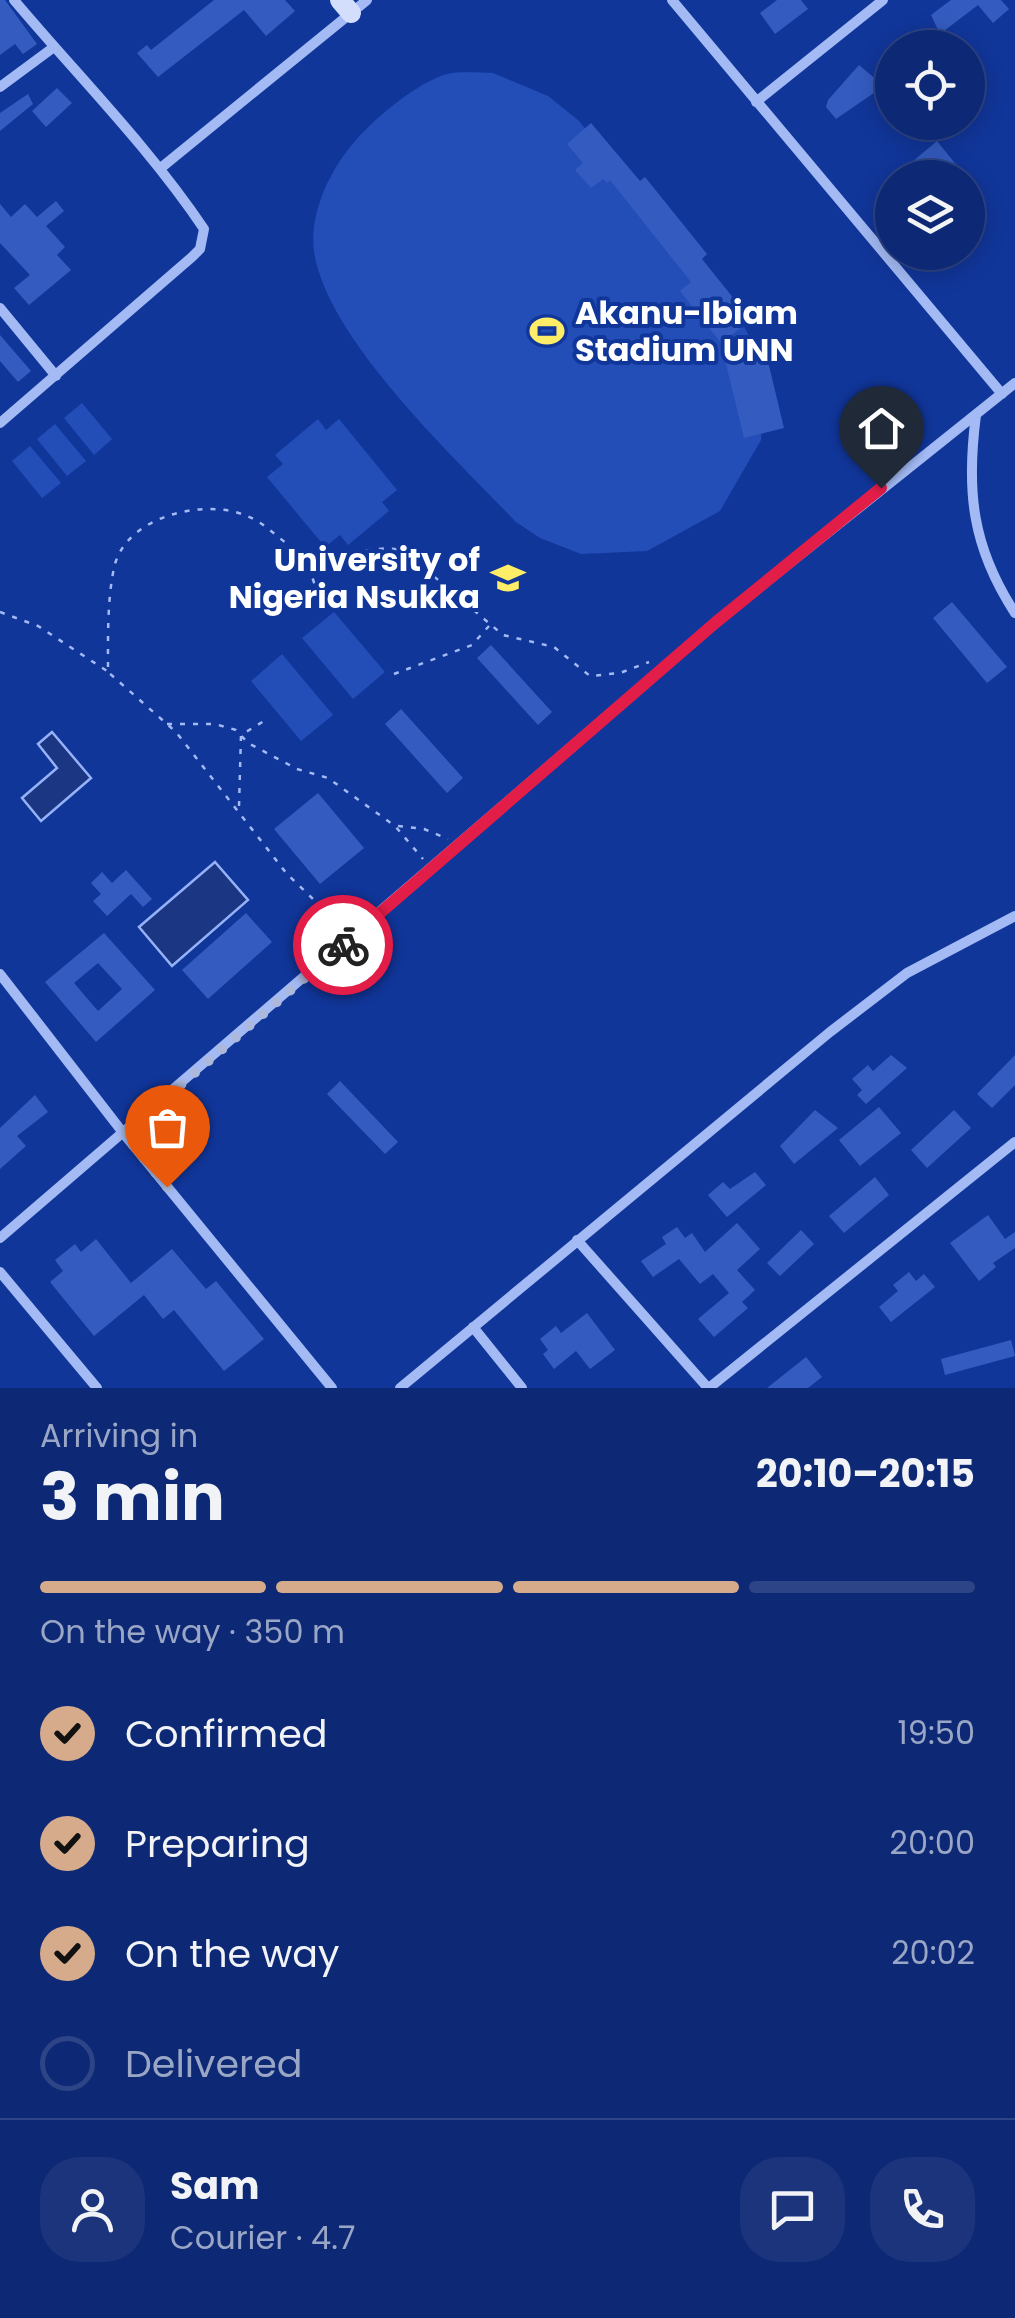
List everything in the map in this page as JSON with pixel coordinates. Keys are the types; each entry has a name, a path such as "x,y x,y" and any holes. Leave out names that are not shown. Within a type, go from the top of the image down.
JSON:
{"street":[{"path":"0,423 200,248 204,229 162,166 118,123 14,0"},
{"path":"672,0 1002,394"},
{"path":"756,102 875,2"},
{"path":"162,166 353,4"},
{"path":"0,87 54,47"},
{"path":"0,308 56,376"},
{"path":"0,1238 715,623 1015,384"},
{"path":"976,415 969,468 972,510 986,556 1015,613"},
{"path":"400,1388 907,973 1015,916"},
{"path":"0,974 124,1134 332,1388"},
{"path":"578,1240 709,1388 1015,1142"},
{"path":"0,1272 97,1388"},
{"path":"473,1327 522,1388"}],"path":[{"path":"108,672 116,560 146,526 161,516 225,509 255,520 304,554 335,556 390,547 404,552 490,624 517,641 554,647 590,676 620,674 649,662"},
{"path":"304,554 323,608"},
{"path":"0,612 38,626 108,672 167,724 239,807 246,822 287,874 341,926 356,933"},
{"path":"394,674 472,645 490,624"},
{"path":"241,736 268,718"},
{"path":"167,724 215,724 297,769 328,778 395,826 431,868"},
{"path":"239,807 241,736"},
{"path":"395,826 424,829 459,843"}],"shaded area":[{"name":"Akanu-Ibiam Stadium UNN","path":"452,73 493,73 548,96 578,120 735,309 764,365 761,440 720,511 647,551 581,554 540,538 516,522 428,431 367,358 324,285 314,251 315,221 330,177 347,151 385,112 436,78"},
{"path":"82,403 112,439 94,455 64,418"},
{"path":"318,419 326,430 339,419 397,490 382,502 389,511 348,545 340,535 325,547 267,477 283,464 275,455"},
{"path":"55,424 86,461 67,476 37,439"},
{"path":"30,446 61,483 42,498 12,461"},
{"path":"334,612 385,672 353,699 302,638"},
{"path":"282,654 333,715 301,741 251,681"},
{"path":"52,732 91,778 41,821 22,798 57,768 38,744"},
{"path":"215,862 248,900 172,966 139,927"}],"building":[{"path":"0,0 5,0 37,44 23,54 15,44 0,55"},
{"path":"214,0 285,0 295,11 266,36 244,10 158,77 137,53 147,45 151,50"},
{"path":"777,0 801,0 808,9 775,34 760,13"},
{"path":"951,0 1001,0 1009,9 993,23 978,5 945,30 938,30 931,15"},
{"path":"859,65 875,78 875,92 836,119 826,107"},
{"path":"57,88 72,103 46,127 32,111"},
{"path":"28,94 33,104 0,131 0,113"},
{"path":"591,123 640,181 645,177 707,254 702,259 751,320 721,343 680,291 691,282 610,180 607,183 603,179 591,188 575,170 583,163 567,144"},
{"path":"937,141 952,160 914,160"},
{"path":"56,201 64,211 46,226 65,247 57,255 71,270 29,305 14,288 30,275 0,243 0,204 11,217 25,204 37,217"},
{"path":"0,335 31,371 18,382 0,361"},
{"path":"764,345 784,428 744,438 724,356"},
{"path":"952,602 1007,667 987,683 933,618"},
{"path":"491,645 552,712 538,725 477,658"},
{"path":"401,709 463,778 447,793 385,724"},
{"path":"318,793 364,848 320,884 274,829"},
{"path":"126,870 152,899 143,907 131,894 107,916 93,901 101,894 91,883 102,872 112,883"},
{"path":"246,913 272,942 208,999 182,970"},
{"path":"104,933 155,990 96,1042 45,982","holes":["98,963 122,989 98,1011 74,983"]},
{"path":"891,1055 907,1068 866,1104 857,1095 862,1090 852,1079 868,1065 873,1071"},
{"path":"1015,1055 1015,1085 992,1108 977,1094"},
{"path":"340,1081 398,1142 385,1154 327,1094"},
{"path":"35,1095 48,1112 17,1136 26,1146 0,1169 0,1128"},
{"path":"879,1107 901,1133 860,1166 839,1140"},
{"path":"815,1110 838,1128 794,1164 780,1146"},
{"path":"954,1110 971,1128 927,1168 911,1150"},
{"path":"755,1172 766,1185 727,1217 708,1195 723,1182 730,1189"},
{"path":"875,1177 889,1195 844,1233 829,1216"},
{"path":"988,1215 1005,1239 1015,1232 1015,1248 993,1263 996,1267 979,1281 950,1243"},
{"path":"737,1223 760,1249 737,1270 755,1290 742,1302 748,1308 714,1337 698,1319 729,1293 713,1274 700,1284 679,1259 653,1277 641,1261 666,1244 662,1237 677,1227 685,1238 692,1233 705,1252"},
{"path":"801,1230 814,1244 780,1276 767,1263"},
{"path":"96,1239 131,1283 172,1249 206,1289 216,1281 264,1339 224,1371 174,1310 163,1319 144,1295 94,1336 50,1282 63,1271 55,1260 75,1244 81,1252"},
{"path":"909,1272 916,1281 924,1274 935,1287 891,1322 879,1307 898,1291 893,1285"},
{"path":"587,1313 615,1350 590,1369 576,1351 554,1369 543,1354 548,1350 540,1339 556,1326 561,1333"},
{"path":"1011,1340 1015,1356 945,1375 941,1359"},
{"path":"806,1357 822,1377 808,1388 767,1388"}],"way so far":[{"path":"167,1187 124,1134 343,945"}],"place":[{"name":"Akanu-Ibiam Stadium UNN","path":"547,331"},
{"name":"University of Nigeria Nsukka","path":"508,578"}],"route":[{"path":"343,945 715,623 881,488"}]}
